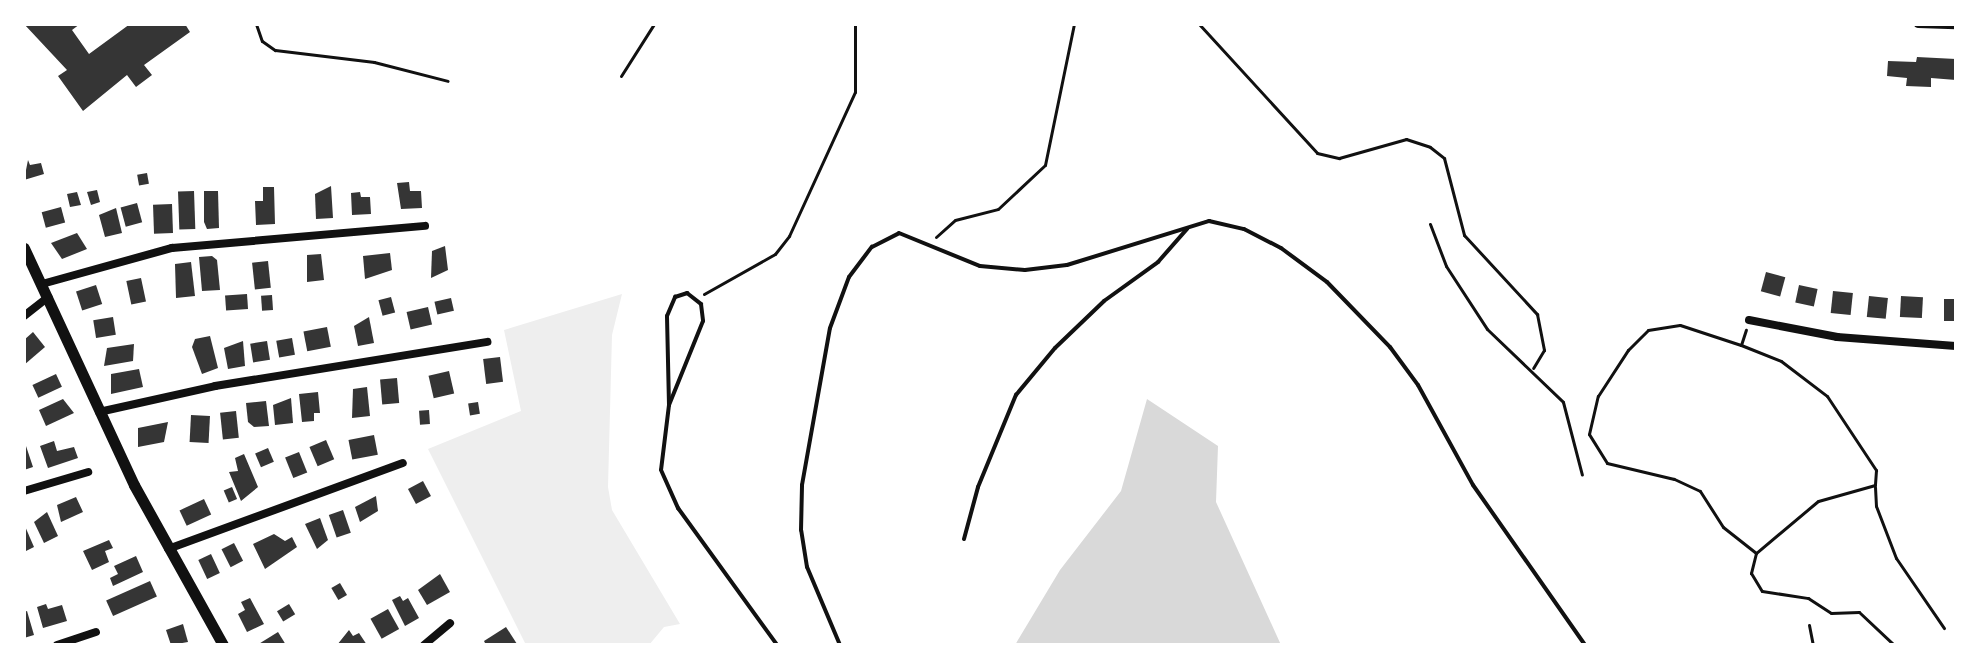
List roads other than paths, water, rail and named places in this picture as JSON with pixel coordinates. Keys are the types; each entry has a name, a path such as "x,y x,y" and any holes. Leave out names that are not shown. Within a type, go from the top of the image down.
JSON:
{"main road":[{"path":"24,248 99,412 168,549 223,645"}],"street":[{"path":"1918,24 1956,25"},
{"path":"42,284 172,248 425,226"},
{"path":"24,316 48,297"},
{"path":"1749,320 1837,337 1956,346"},
{"path":"99,412 215,386 487,342"},
{"path":"168,549 403,463"},
{"path":"24,491 88,472"},
{"path":"424,645 450,623"},
{"path":"57,645 96,632"}],"lane":[{"path":"840,645 807,567 801,530 802,485 830,328 849,277 880,240 899,233 980,266 1025,270 1067,265 1209,221 1244,229 1281,248 1356,310 1418,385 1473,485 1585,645"},
{"path":"964,539 978,487 1016,395 1055,348 1104,301 1158,262 1188,227"},
{"path":"669,405 703,321 696,299 681,294 669,303 669,405 661,470 678,508 777,645"}]}
